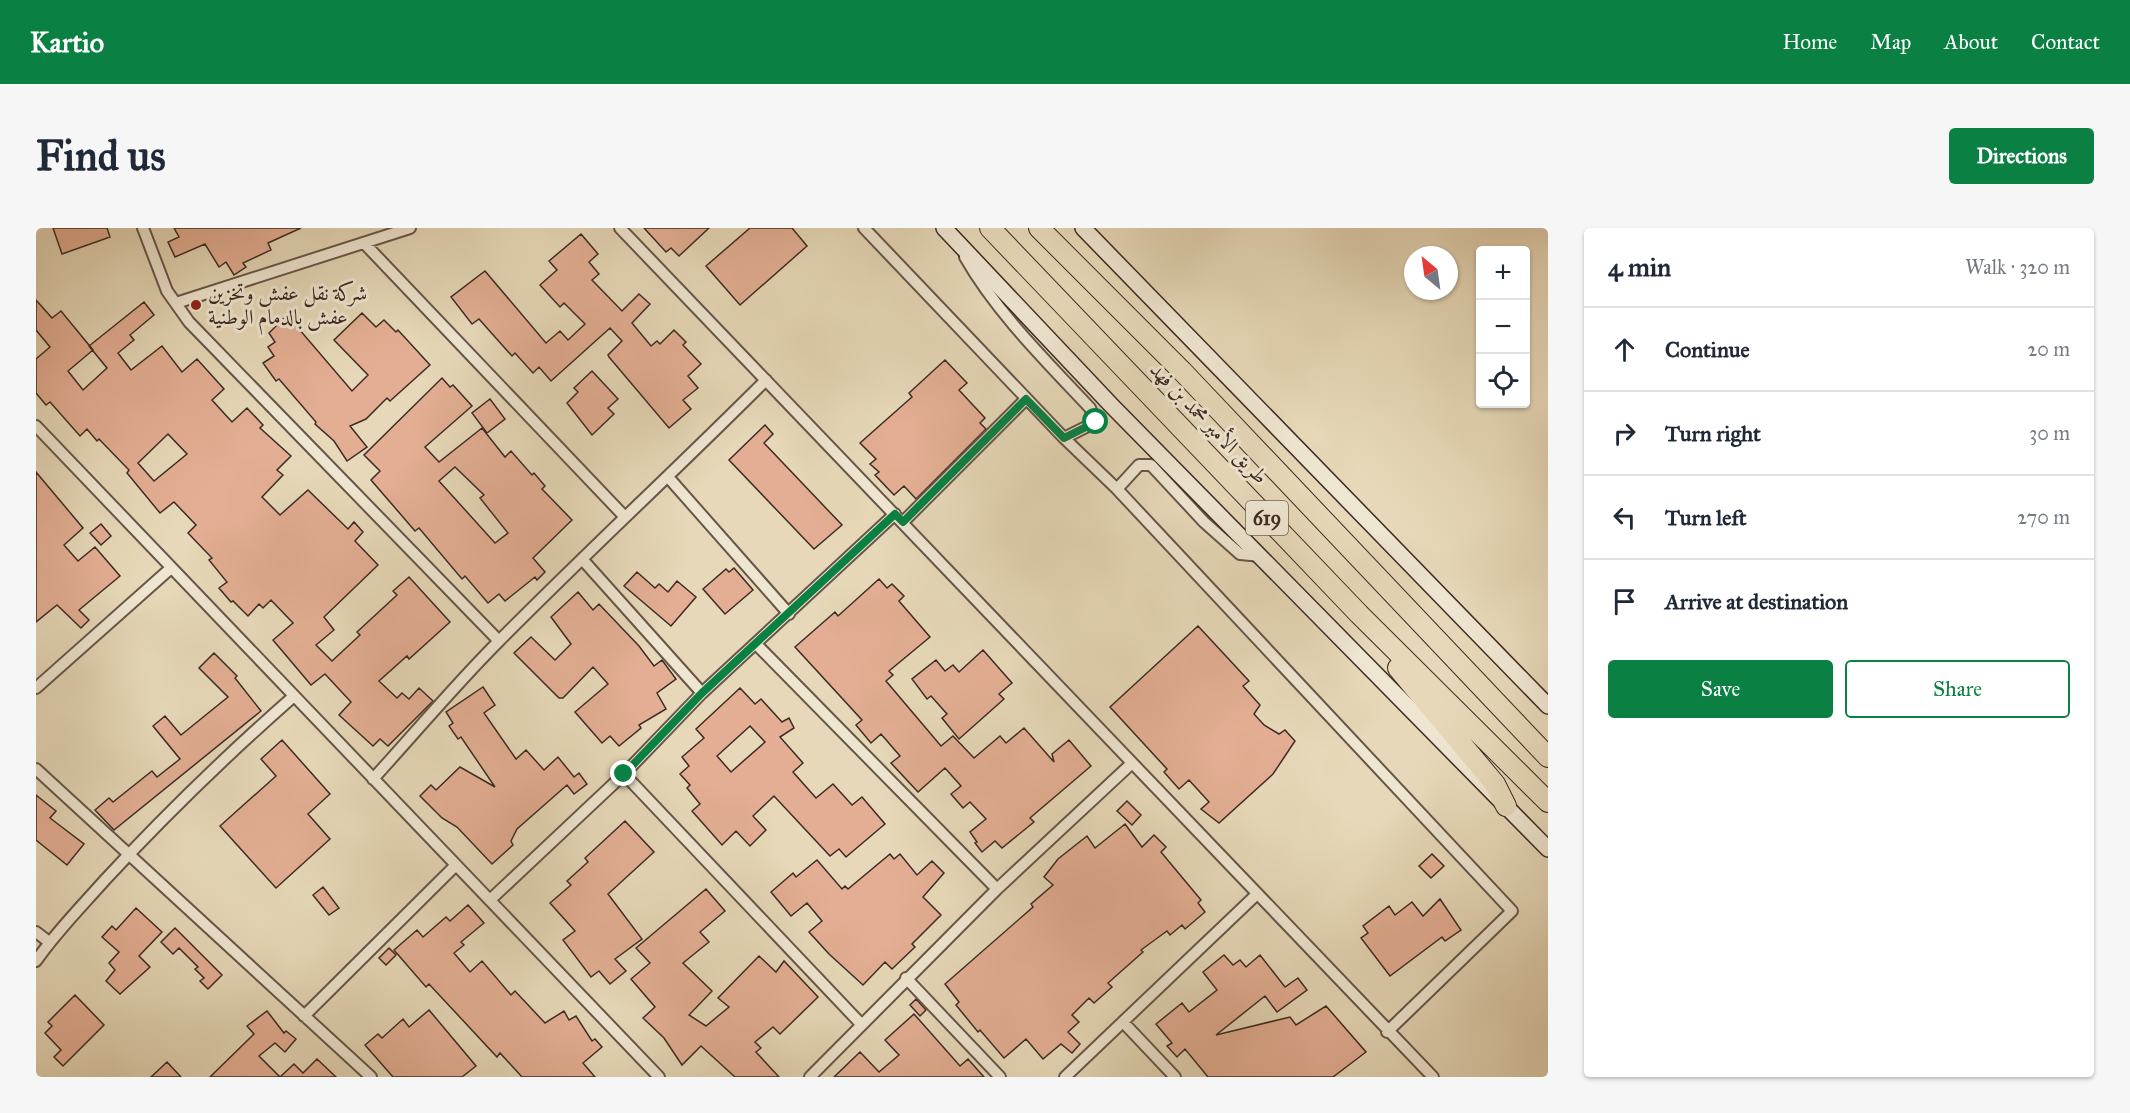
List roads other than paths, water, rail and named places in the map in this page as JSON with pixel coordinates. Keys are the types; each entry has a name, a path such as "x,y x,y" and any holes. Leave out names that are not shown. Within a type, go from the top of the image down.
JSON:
{"highway":[{"name":"طريق الأمير محمد بن فهد","path":"990,228 1386,641 1548,802"},
{"name":"طريق الأمير محمد بن فهد","path":"1039,228 1182,371 1548,757"},
{"path":"1386,641 1400,671 1495,784 1506,806"}],"main road":[{"path":"1083,228 1548,706"},
{"path":"949,233 1112,406 1548,849"}],"street":[{"path":"143,228 167,291 222,357 498,641"},
{"path":"176,303 410,228"},
{"path":"620,228 1387,1032 1433,1077"},
{"path":"864,228 1026,399 1118,489 1512,911 1387,1032"},
{"path":"949,233 976,275 1015,325 1090,408 1096,422 1064,438"},
{"path":"364,243 624,516"},
{"path":"373,779 498,641 766,380"},
{"path":"490,900 624,774 702,693 899,518 1026,399"},
{"path":"36,426 659,1077"},
{"path":"1118,489 1139,465 1151,465 1204,522 1240,554 1261,556"},
{"path":"668,477 789,614"},
{"path":"582,559 702,693"},
{"path":"36,688 171,568"},
{"path":"756,644 997,889"},
{"path":"36,961 49,942 130,853 250,735 294,696"},
{"path":"810,1077 997,889 1131,764"},
{"path":"36,769 371,1077"},
{"path":"624,774 861,1024"},
{"path":"303,1016 456,865"},
{"path":"1065,1077 1256,895"},
{"path":"36,932 49,942"},
{"path":"906,978 1000,1077"},
{"path":"1123,1022 1175,1077"}],"place":[{"name":"شركة نقل عفش وتخزين عفش بالدمام الوطنية","path":"196,305"}]}
